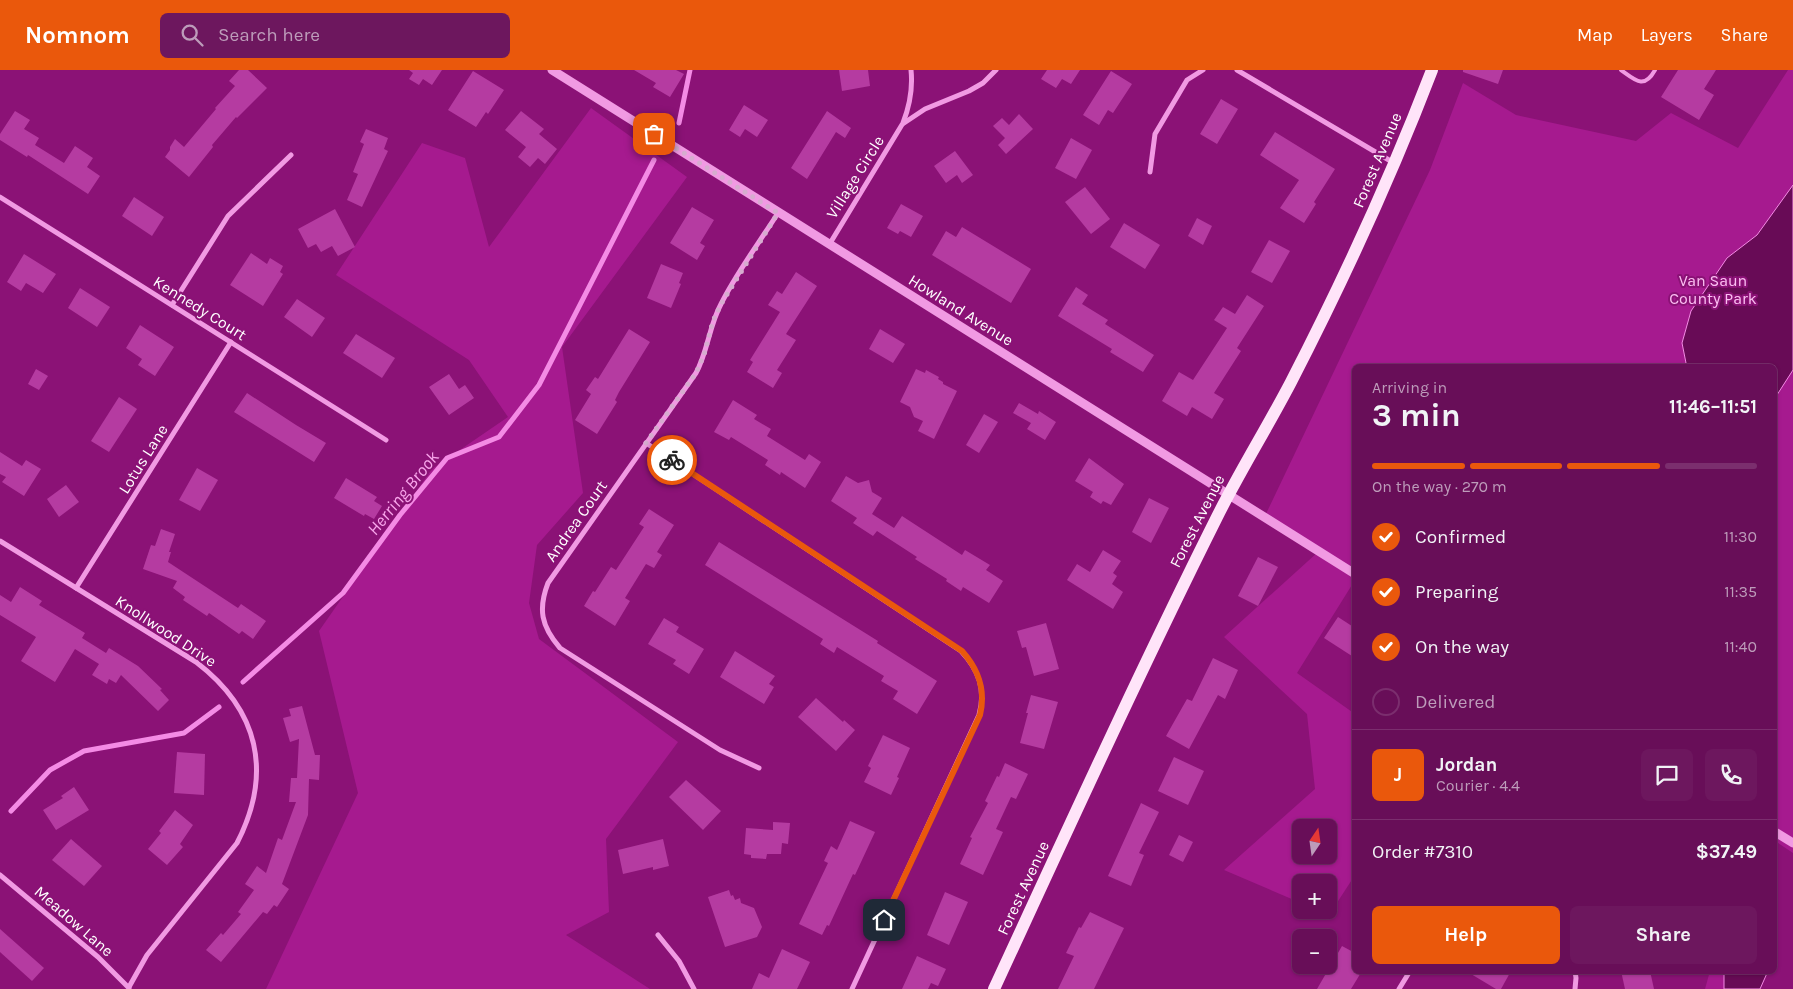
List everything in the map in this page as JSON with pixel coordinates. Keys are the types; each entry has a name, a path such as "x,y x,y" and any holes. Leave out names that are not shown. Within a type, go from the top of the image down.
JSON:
{"main road":[{"name":"Forest Avenue","path":"994,989 1149,654 1228,496 1290,384 1349,264 1394,163 1432,70"}],"street":[{"name":"Howland Avenue","path":"552,70 1352,572"},
{"path":"903,123 910,105 911,70"},
{"path":"903,123 925,109 969,92 983,83 996,70"},
{"path":"1150,172 1154,134 1187,80 1203,70"},
{"path":"1237,70 1394,163"},
{"name":"Village Circle","path":"828,245 903,123"},
{"path":"172,305 228,216 291,155"},
{"name":"Kennedy Court","path":"0,197 386,440"},
{"name":"Andrea Court","path":"760,768 720,750 560,648 551,638 545,626 542,612 543,597 548,583 696,373 704,355 713,321 721,304 778,213"},
{"name":"Lotus Lane","path":"76,588 231,342"},
{"path":"646,443 962,651 971,661 979,675 982,690 980,715 852,989"},
{"name":"Knollwood Drive","path":"0,541 196,662 212,674 227,689 240,708 249,729 255,751 257,774 254,799 247,823 236,843 147,955 129,988"},
{"path":"1777,833 1793,842"},
{"name":"Meadow Lane","path":"0,874 98,958 129,988"},
{"path":"658,935 679,961 694,989"},
{"path":"1400,989 1408,974"},
{"path":"1575,974 1575,989"}],"lane":[{"path":"1620,70 1640,82 1650,78 1655,70"}],"green space":[{"name":"Van Saun County Park","path":"1788,70 1793,70 1793,853 1777,842 1777,364 1352,364 1352,585 1297,673 1352,712 1352,880 1337,903 1337,874 1292,874 1292,899 1224,870 1315,789 1307,714 1224,637 1318,552 1264,518 1430,170 1463,83 1516,115 1636,141 1671,113 1738,148"},
{"path":"591,108 687,177 562,347 583,493 537,545 529,603 539,639 678,742 606,839 609,912 566,935 650,989 266,989 358,793 319,631 432,469 508,417 469,360 336,275 422,143 465,158 489,247"},
{"path":"1709,974 1724,974 1724,989 1705,989"}],"shaded area":[{"path":"1793,185 1793,370 1777,395 1777,364 1685,364 1682,343 1691,311 1727,258 1757,235"},
{"path":"1724,974 1767,974 1760,989 1724,989"}],"building":[{"path":"239,70 248,70 267,88 236,117 212,145 213,147 189,177 165,157 175,139 184,147 235,86 229,81"},
{"path":"409,70 442,70 432,85 423,79 419,85 409,79 413,73"},
{"path":"634,70 676,70 684,74 670,97 653,87 656,83"},
{"path":"839,70 868,70 870,86 842,91"},
{"path":"1047,70 1080,70 1071,84 1062,79 1056,88 1041,79"},
{"path":"1463,70 1503,70 1498,84 1463,72"},
{"path":"1678,70 1716,70 1704,89 1714,95 1699,120 1661,97"},
{"path":"473,71 504,90 488,114 486,112 476,127 448,110"},
{"path":"1111,71 1132,84 1113,113 1108,110 1099,125 1083,115"},
{"path":"1221,99 1238,109 1217,144 1200,134"},
{"path":"744,105 768,120 757,137 745,129 740,137 729,130"},
{"path":"15,111 30,120 24,129 39,138 35,145 64,163 75,146 93,158 87,167 100,176 88,194 28,155 27,157 0,140 0,134"},
{"path":"521,111 544,129 539,134 557,149 545,164 538,158 530,167 518,157 526,147 505,130"},
{"path":"827,111 851,128 845,138 836,132 807,179 791,168"},
{"path":"1019,114 1033,129 1006,154 998,145 1005,138 993,126 1002,118 1009,125"},
{"path":"366,129 388,138 384,149 388,151 362,207 347,200 358,174 353,172 364,144 360,142"},
{"path":"1275,132 1335,169 1314,202 1316,204 1304,223 1280,208 1299,180 1260,155"},
{"path":"1071,138 1092,150 1076,179 1055,168"},
{"path":"955,151 973,175 962,183 957,175 946,183 934,166"},
{"path":"1085,187 1110,219 1091,234 1065,202"},
{"path":"134,197 164,217 152,236 122,216"},
{"path":"901,204 923,216 911,237 900,231 898,234 887,228"},
{"path":"692,207 714,220 700,243 705,246 697,260 670,243"},
{"path":"335,209 355,247 338,256 332,246 321,252 316,244 308,248 298,229"},
{"path":"1197,218 1212,226 1203,245 1188,236"},
{"path":"1124,223 1160,245 1145,269 1110,247"},
{"path":"962,227 1031,269 1011,303 932,255 946,231 956,237"},
{"path":"1269,240 1290,251 1272,283 1251,272"},
{"path":"251,253 267,264 270,258 283,266 280,272 283,274 263,306 230,285"},
{"path":"24,254 56,274 43,293 26,283 21,291 7,282"},
{"path":"661,264 683,273 679,283 681,284 671,308 647,298"},
{"path":"796,272 817,286 786,334 796,340 777,370 782,373 773,388 747,372 753,362 750,360 780,312 768,305 777,291 782,294"},
{"path":"1076,287 1088,295 1082,304 1108,320 1105,324 1154,355 1143,372 1110,352 1112,349 1058,316"},
{"path":"80,288 110,307 97,327 68,308"},
{"path":"1247,295 1264,306 1237,348 1241,351 1214,393 1224,399 1212,419 1192,407 1187,416 1162,401 1179,372 1193,380 1227,328 1214,320 1223,307 1235,314"},
{"path":"297,299 325,318 312,337 284,317"},
{"path":"140,325 174,347 155,376 138,365 142,359 126,348"},
{"path":"629,329 650,342 619,392 615,400 617,402 597,434 575,420 591,394 586,390 595,377 598,379"},
{"path":"880,329 905,344 893,363 869,349"},
{"path":"356,334 395,358 382,378 343,353"},
{"path":"36,369 48,376 39,390 28,384"},
{"path":"916,369 925,373 926,370 939,377 938,379 943,384 957,391 934,439 918,431 923,421 914,417 910,407 900,402"},
{"path":"449,374 459,389 465,385 474,398 449,415 429,387"},
{"path":"247,393 326,443 314,462 234,412"},
{"path":"119,397 137,409 109,452 91,441"},
{"path":"733,400 757,415 754,419 771,429 767,436 805,460 809,454 821,462 805,488 781,472 780,475 765,465 768,460 731,437 729,440 714,432"},
{"path":"1019,403 1038,414 1039,411 1056,422 1045,440 1027,429 1031,423 1013,413"},
{"path":"984,414 998,422 979,453 966,445"},
{"path":"0,452 22,466 26,460 41,469 24,496 2,482 6,477 0,474"},
{"path":"1089,458 1124,484 1111,505 1103,501 1101,504 1090,497 1093,492 1075,481"},
{"path":"197,468 218,480 200,511 179,500"},
{"path":"846,476 858,483 869,480 872,492 882,498 872,514 894,528 902,516 962,555 965,550 990,565 986,570 1003,581 989,603 963,587 961,591 946,581 947,579 915,559 917,557 877,531 873,536 853,523 857,518 831,501"},
{"path":"346,478 377,497 374,501 382,506 374,519 365,514 364,516 334,498"},
{"path":"66,485 79,502 59,517 47,499"},
{"path":"1149,498 1169,508 1151,543 1132,532"},
{"path":"649,509 674,525 657,552 662,555 654,568 646,564 625,598 630,601 615,626 584,606 611,567 616,570 644,527 639,524"},
{"path":"161,529 175,534 168,562 238,608 241,604 266,621 253,639 242,631 239,634 209,613 207,616 183,600 185,597 173,588 177,581 143,569 151,545 155,546"},
{"path":"719,542 878,641 877,643 937,681 917,714 893,699 898,691 881,681 884,676 837,647 834,653 820,644 823,639 705,565"},
{"path":"1103,550 1121,561 1113,573 1117,576 1112,584 1123,592 1113,609 1067,580 1077,564 1090,572"},
{"path":"1258,557 1278,567 1258,606 1238,596"},
{"path":"20,587 42,601 39,605 85,633 82,638 106,653 109,648 138,666 162,689 160,690 169,700 158,711 121,675 116,683 109,679 107,684 92,675 99,664 75,649 55,682 21,661 36,637 0,615 0,595 11,602"},
{"path":"1338,617 1352,626 1352,656 1324,638"},
{"path":"664,618 679,627 676,632 704,649 689,674 673,664 676,660 648,644"},
{"path":"1046,623 1059,669 1034,676 1026,647 1022,648 1017,631"},
{"path":"735,651 775,676 769,684 774,687 764,704 720,677"},
{"path":"1213,658 1238,670 1225,699 1218,695 1189,749 1166,736 1187,699 1192,701"},
{"path":"1031,695 1058,702 1044,749 1020,743"},
{"path":"816,698 855,730 836,751 798,717"},
{"path":"302,706 315,755 320,755 319,780 309,779 308,815 282,884 289,889 277,907 274,905 267,914 263,912 221,962 206,950 221,933 223,935 241,914 238,912 254,890 245,884 257,866 266,873 278,838 282,840 296,802 289,802 291,778 297,778 299,739 290,742 283,718 291,716 289,709"},
{"path":"883,735 910,748 891,795 864,782 871,768 868,766"},
{"path":"177,752 205,754 204,795 174,793"},
{"path":"1174,757 1204,771 1188,805 1158,791"},
{"path":"1005,763 1028,774 1016,799 1011,797 996,829 1003,832 983,875 960,864 972,838 970,837 988,803 985,801"},
{"path":"686,780 721,811 703,830 669,797"},
{"path":"74,787 89,810 56,830 43,810 63,798 61,796"},
{"path":"1141,803 1159,812 1139,853 1144,855 1131,886 1108,876"},
{"path":"175,810 193,825 180,844 183,847 167,865 148,849 161,833 159,831"},
{"path":"850,821 875,832 829,926 827,925 822,935 799,924 828,863 824,861 831,846 837,850"},
{"path":"773,822 790,823 788,844 782,843 781,854 767,854 766,859 751,858 751,855 744,854 746,828 773,830"},
{"path":"1179,835 1193,842 1183,862 1169,855"},
{"path":"71,839 102,866 84,886 52,860"},
{"path":"663,839 669,866 653,870 653,867 623,874 618,850"},
{"path":"729,890 735,900 740,898 741,903 754,908 762,927 757,937 725,947 708,897"},
{"path":"945,892 968,902 949,945 927,935"},
{"path":"1090,912 1124,928 1094,989 1058,989 1074,956 1066,953 1079,927 1081,928"},
{"path":"0,929 44,968 32,981 0,952"},
{"path":"1342,946 1352,951 1352,974 1360,974 1351,989 1317,989 1326,974 1337,974 1337,955"},
{"path":"782,949 810,962 797,989 752,989 759,973 769,978"},
{"path":"917,956 946,969 938,986 931,983 928,989 902,989"},
{"path":"1471,974 1509,974 1501,989 1496,989"},
{"path":"1622,974 1651,974 1654,989 1625,989"}],"waterway":[{"name":"Herring Brook","path":"679,123 690,70"},
{"name":"Herring Brook","path":"243,682 343,593 400,515 447,458 499,437 539,385 654,160"},
{"name":"Herring Brook","path":"11,811 50,770 84,751 184,733 219,707"}],"way so far":[{"path":"654,134 778,213 716,313 704,355 696,373 646,443 672,460"}],"route":[{"path":"672,460 962,651 971,661 979,675 982,690 980,715 884,920"}]}
